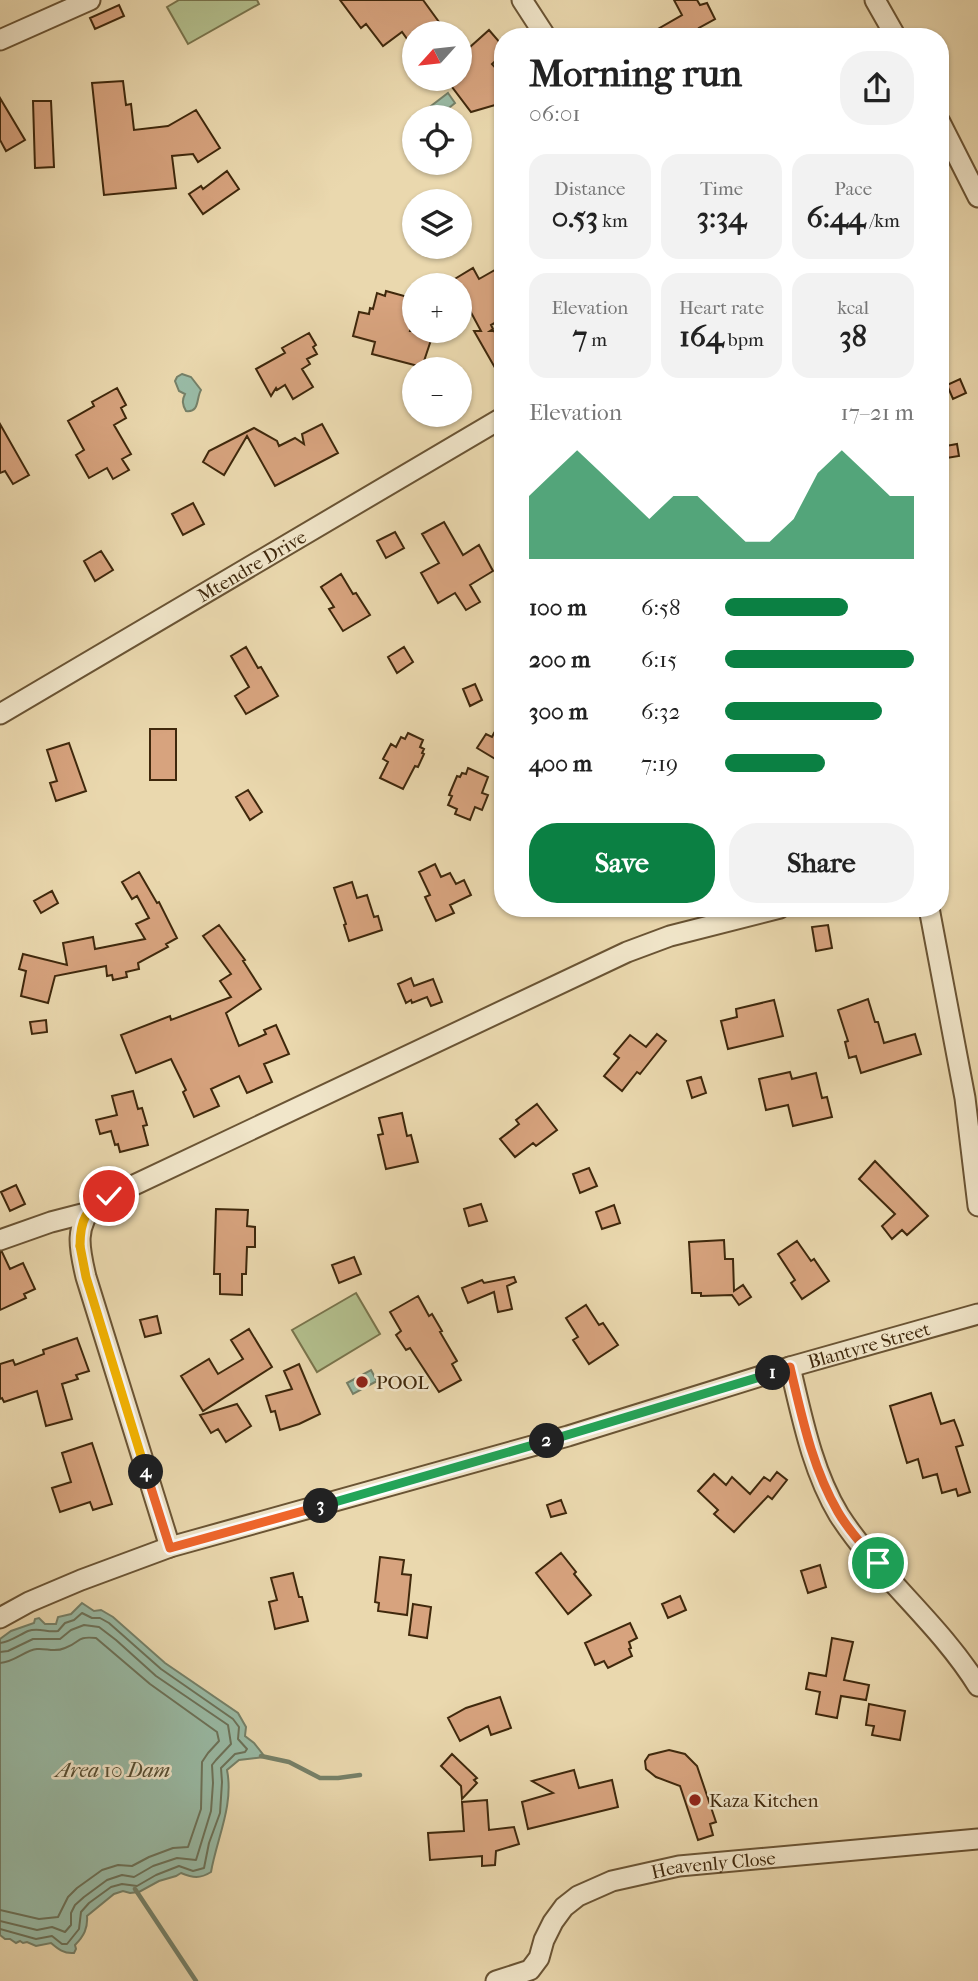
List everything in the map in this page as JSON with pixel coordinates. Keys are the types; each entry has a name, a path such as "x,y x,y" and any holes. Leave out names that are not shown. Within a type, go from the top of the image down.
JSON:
{"street":[{"path":"0,40 90,0"},
{"path":"522,0 540,28"},
{"path":"876,0 891,28"},
{"path":"949,140 978,197"},
{"name":"Mtendre Drive","path":"0,714 494,423"},
{"path":"170,1548 80,1256 81,1226 86,1213 109,1196 590,968 670,936 745,917"},
{"path":"931,917 965,1098 978,1206"},
{"path":"0,1240 86,1213"},
{"name":"Blantyre Street","path":"0,1618 29,1602 81,1580 170,1548 555,1439 790,1367 978,1314"},
{"path":"790,1367 814,1459 839,1513 863,1546 947,1642 978,1686"},
{"name":"Heavenly Close","path":"496,1981 530,1970 539,1958 552,1922 564,1907 578,1896 612,1881 679,1866 978,1839"}],"shaded area":[{"path":"179,0 257,0 259,4 188,44 167,7"},
{"path":"356,1293 380,1334 317,1372 292,1330"}],"water":[{"path":"448,93 455,103 453,105 432,105"},
{"path":"182,374 191,377 201,390 194,410 186,411 183,402 185,394 179,391 175,381"},
{"name":"POOL","path":"371,1370 377,1381 353,1394 347,1383"},
{"name":"Area 10 Dam","path":"82,1603 94,1611 101,1610 113,1617 165,1663 238,1713 246,1727 245,1736 265,1757 239,1760 227,1770 227,1809 211,1872 196,1877 181,1873 139,1892 123,1891 114,1894 87,1916 85,1932 75,1945 74,1953 70,1953 61,1951 51,1943 36,1946 27,1942 16,1943 0,1935 0,1639 11,1631 34,1623 35,1619 39,1618 45,1624 56,1624 58,1617 71,1614"}],"building":[{"path":"340,0 423,0 438,21 402,21 402,32 383,46 366,24 361,28"},
{"path":"674,0 697,0 700,5 707,3 715,19 699,28 660,28 682,15"},
{"path":"119,5 124,16 95,29 90,18"},
{"path":"489,30 494,36 494,105 472,112 472,105 466,105 455,91 472,91 472,45"},
{"path":"123,81 126,105 131,104 134,130 168,126 196,110 220,148 198,162 193,154 172,156 176,188 104,195 92,83"},
{"path":"0,98 25,140 6,151 0,140"},
{"path":"33,101 51,101 54,167 35,168"},
{"path":"227,171 239,189 203,214 189,194 201,186 203,189"},
{"path":"473,268 479,279 494,271 494,323 490,331 494,331 494,366 474,331 481,331 472,314 472,273 465,273"},
{"path":"386,291 402,295 402,343 430,343 425,357 402,357 402,362 372,354 375,342 353,336 359,312 369,314 377,293 385,296"},
{"path":"309,333 316,345 313,347 317,354 307,359 310,364 302,369 313,387 293,399 285,385 277,390 276,388 271,396 256,369 285,353 282,348"},
{"path":"960,379 966,393 953,399 949,384"},
{"path":"117,388 126,405 121,408 126,418 114,425 131,454 122,459 129,470 113,479 107,468 89,478 76,455 84,450 68,421 94,406 92,402"},
{"path":"0,424 29,475 13,484 5,471 0,473"},
{"path":"322,424 338,453 275,486 247,436 224,475 203,462 209,451 254,428 277,441 279,446 295,438 304,444 302,434"},
{"path":"957,444 959,456 949,458 949,445"},
{"path":"193,503 204,524 183,535 172,514"},
{"path":"444,522 463,555 479,545 493,571 470,585 480,602 466,610 455,593 438,603 421,573 439,563 422,534"},
{"path":"395,532 404,548 386,558 377,541"},
{"path":"101,551 113,570 95,581 84,561"},
{"path":"341,574 370,615 343,631 329,609 334,607 321,587"},
{"path":"246,647 278,696 246,714 235,696 249,687 231,656"},
{"path":"404,647 413,662 397,673 388,657"},
{"path":"475,684 482,700 470,706 463,689"},
{"path":"150,729 176,729 176,780 150,780"},
{"path":"408,733 423,740 420,747 424,749 424,754 403,789 380,778 388,762 383,759 391,744 396,747 401,737 405,739"},
{"path":"494,733 494,758 477,748 486,734 492,737"},
{"path":"69,743 86,791 56,801 50,783 57,781 47,750"},
{"path":"468,768 488,777 482,793 488,795 482,810 475,807 470,820 455,814 457,809 448,805 457,776 466,774"},
{"path":"248,790 262,812 250,820 236,797"},
{"path":"435,864 441,877 450,873 456,884 464,880 471,895 450,905 454,913 436,921 425,897 430,895 419,872"},
{"path":"139,872 157,903 159,902 177,938 166,944 168,947 138,963 139,969 126,972 127,977 113,980 112,975 107,976 106,966 55,976 48,1003 21,996 26,971 19,969 23,954 67,965 63,943 93,937 95,949 145,939 136,924 149,918 137,896 132,899 122,882"},
{"path":"352,882 357,898 367,895 374,917 378,916 382,930 349,941 334,888"},
{"path":"52,891 58,903 41,913 34,901"},
{"path":"219,925 245,960 243,961 261,989 226,1013 239,1046 266,1034 264,1030 276,1025 289,1054 264,1064 272,1082 247,1093 239,1076 211,1089 219,1106 194,1117 183,1092 186,1090 171,1059 136,1073 121,1035 170,1016 171,1020 231,997 220,981 231,974 203,936"},
{"path":"828,925 832,948 816,951 812,927"},
{"path":"411,978 414,986 433,979 442,1002 431,1006 427,997 406,1003 398,984"},
{"path":"868,999 884,1043 915,1034 921,1054 861,1073 856,1056 849,1058 845,1042 848,1041 838,1010"},
{"path":"774,1000 783,1036 728,1049 721,1021 737,1017 736,1009"},
{"path":"46,1020 47,1032 32,1034 30,1022"},
{"path":"657,1034 666,1041 640,1074 637,1072 622,1091 604,1076 619,1058 614,1054 630,1035 646,1047"},
{"path":"790,1072 792,1079 816,1073 822,1098 827,1097 832,1117 793,1126 788,1105 766,1110 759,1079"},
{"path":"701,1077 706,1093 692,1098 687,1081"},
{"path":"133,1091 138,1109 142,1108 147,1125 143,1126 148,1145 120,1152 111,1131 100,1134 96,1120 117,1115 112,1096"},
{"path":"537,1104 557,1130 536,1146 533,1143 515,1157 500,1139 519,1124 516,1120"},
{"path":"402,1113 407,1136 411,1135 418,1162 386,1169 378,1135 383,1134 379,1118"},
{"path":"875,1161 928,1216 907,1235 902,1230 892,1239 882,1226 895,1214 859,1179"},
{"path":"589,1168 597,1186 580,1193 573,1174"},
{"path":"16,1185 25,1204 10,1211 1,1192"},
{"path":"481,1204 487,1221 469,1226 464,1209"},
{"path":"614,1205 620,1223 602,1229 596,1212"},
{"path":"216,1209 248,1210 247,1226 255,1227 255,1247 247,1247 246,1274 242,1274 242,1295 220,1294 220,1274 214,1274"},
{"path":"724,1240 725,1259 733,1259 734,1291 743,1285 751,1297 739,1305 732,1295 701,1296 701,1293 692,1293 689,1242"},
{"path":"797,1241 829,1281 802,1299 791,1283 795,1280 778,1254"},
{"path":"0,1252 10,1269 23,1263 35,1289 24,1294 26,1298 0,1310"},
{"path":"354,1257 361,1274 339,1283 332,1265"},
{"path":"514,1277 516,1282 507,1286 512,1309 498,1312 494,1292 468,1303 462,1288 482,1280 484,1283"},
{"path":"418,1296 429,1316 432,1314 457,1361 452,1364 461,1380 439,1392 410,1348 406,1350 396,1335 401,1331 390,1312"},
{"path":"586,1305 599,1325 603,1323 618,1345 589,1364 573,1340 578,1337 566,1318"},
{"path":"157,1316 161,1333 145,1337 140,1320"},
{"path":"249,1329 272,1367 203,1411 181,1376 209,1359 218,1374 243,1359 231,1340"},
{"path":"77,1338 89,1371 76,1375 78,1379 62,1384 72,1419 46,1426 37,1391 4,1402 0,1399 0,1364 13,1360 15,1365 44,1354 43,1350"},
{"path":"299,1364 320,1414 280,1430 275,1411 271,1412 266,1396 292,1389 284,1371"},
{"path":"931,1393 941,1424 954,1420 963,1445 956,1447 970,1492 958,1496 956,1489 942,1493 937,1474 923,1478 918,1459 907,1463 890,1406"},
{"path":"237,1404 251,1426 226,1442 218,1429 211,1433 200,1415"},
{"path":"92,1443 112,1504 93,1510 90,1502 60,1512 52,1488 71,1482 62,1453"},
{"path":"777,1472 787,1480 772,1499 768,1496 734,1532 714,1514 718,1510 698,1491 714,1474 726,1485 732,1477 750,1494 764,1477 770,1481"},
{"path":"561,1500 566,1513 551,1517 547,1505"},
{"path":"561,1553 591,1595 568,1614 536,1573"},
{"path":"380,1557 404,1560 402,1574 411,1575 407,1615 378,1611 379,1603 375,1602"},
{"path":"820,1565 826,1587 808,1593 801,1571"},
{"path":"293,1573 308,1621 275,1629 269,1602 277,1600 271,1578"},
{"path":"680,1596 686,1610 668,1618 662,1604"},
{"path":"413,1604 431,1607 427,1638 409,1635"},
{"path":"630,1623 637,1638 629,1642 632,1656 608,1668 604,1661 595,1665 585,1643"},
{"path":"832,1638 853,1642 844,1680 869,1685 866,1700 841,1696 837,1718 816,1714 820,1692 806,1689 809,1673 826,1676"},
{"path":"500,1697 511,1728 491,1735 488,1726 460,1741 448,1718 466,1708"},
{"path":"869,1704 905,1711 900,1740 872,1735 874,1726 866,1725"},
{"path":"669,1750 685,1754 697,1766 716,1822 710,1824 713,1835 698,1840 680,1786 656,1777 646,1769 645,1761 649,1755"},
{"path":"452,1754 477,1778 474,1780 477,1783 462,1799 461,1786 441,1766"},
{"path":"574,1770 579,1788 612,1780 618,1807 528,1829 522,1802 553,1793 532,1781"},
{"path":"487,1800 489,1830 514,1827 519,1844 496,1851 495,1865 482,1866 482,1856 430,1860 428,1833 464,1831 462,1802"}],"waterway":[{"path":"261,1756 289,1762 320,1778 360,1775"},
{"path":"135,1889 196,1981"}],"place":[{"name":"POOL","path":"362,1382"},
{"name":"Kaza Kitchen","path":"695,1800"}],"route":[{"path":"109,1196 86,1213 81,1226 80,1256 170,1548 568,1436 790,1367 814,1459 829,1496 849,1529 878,1563"}]}
